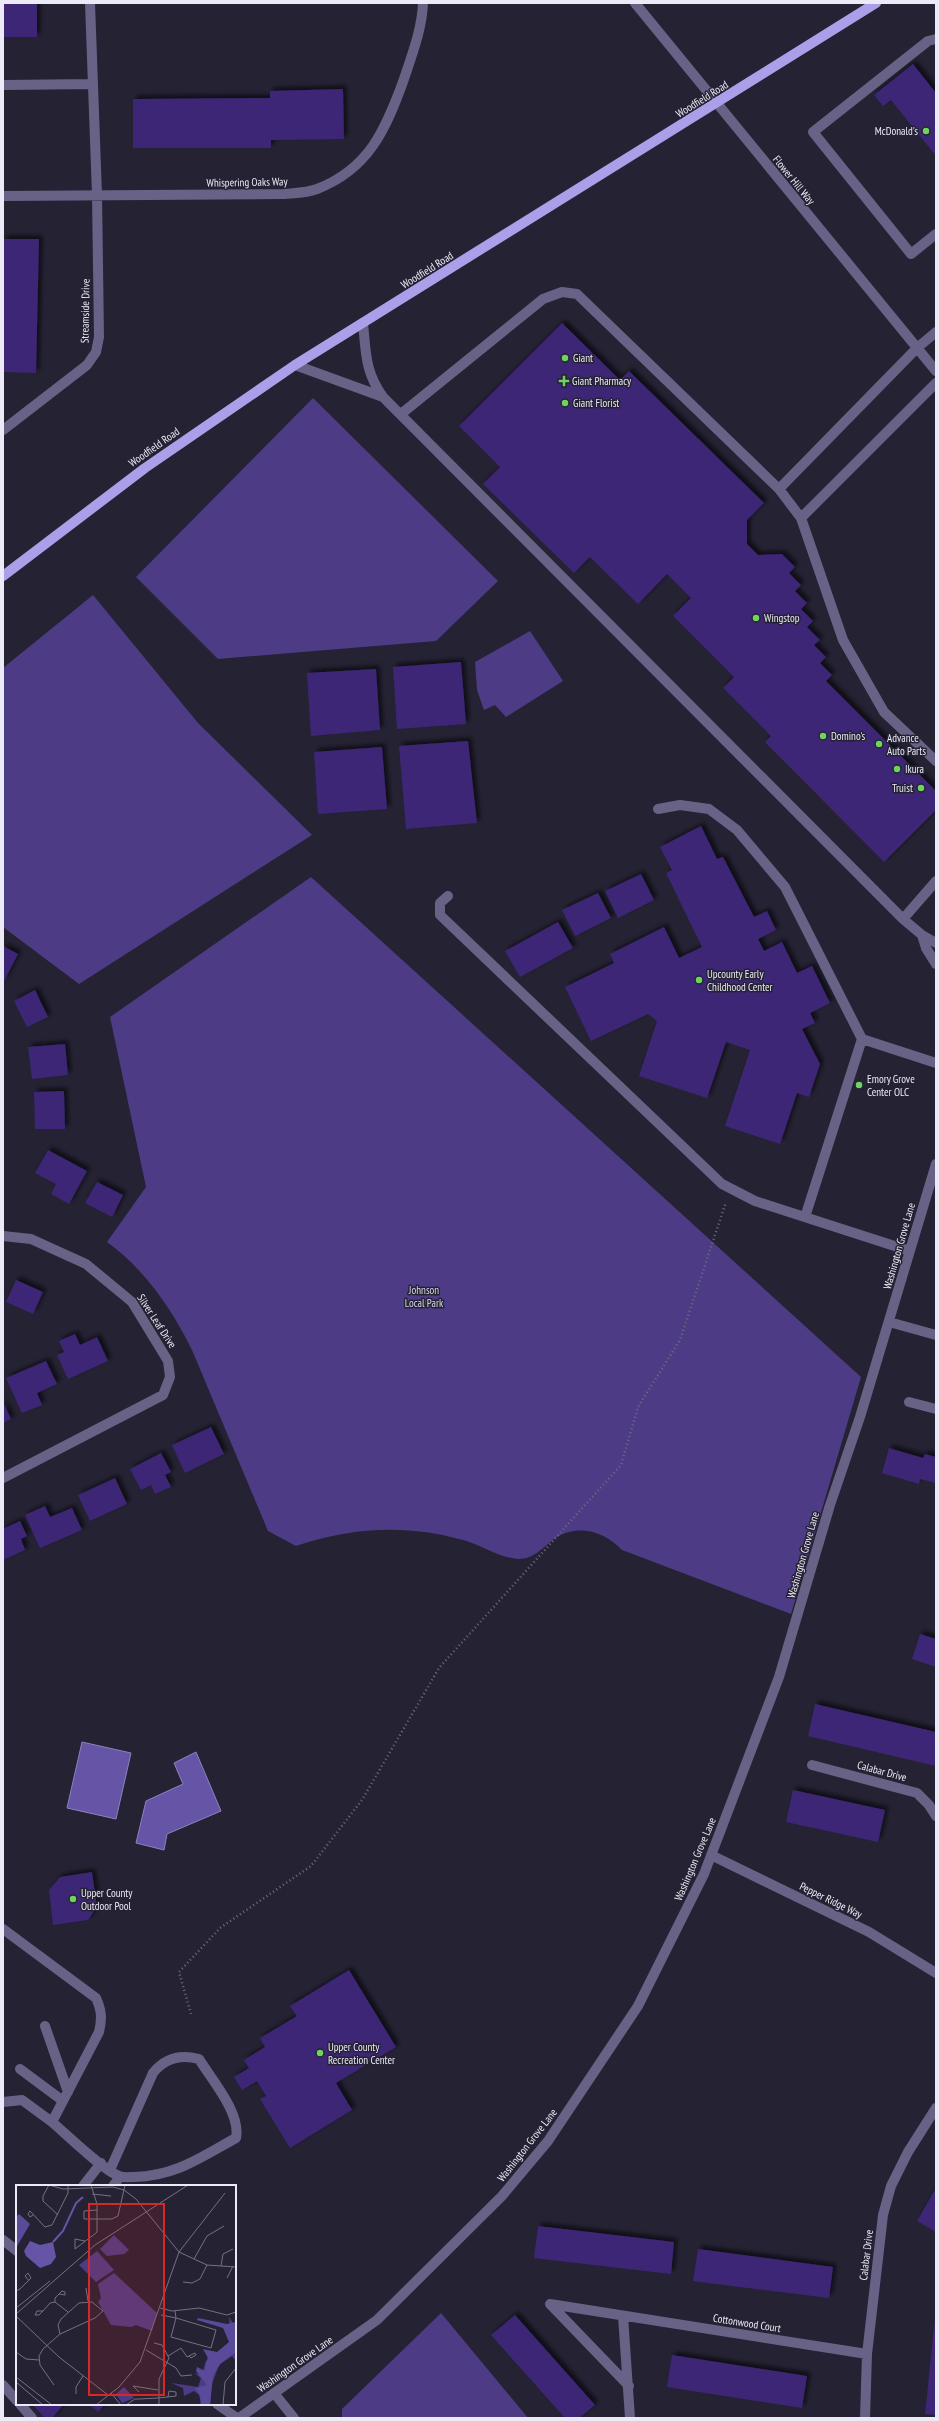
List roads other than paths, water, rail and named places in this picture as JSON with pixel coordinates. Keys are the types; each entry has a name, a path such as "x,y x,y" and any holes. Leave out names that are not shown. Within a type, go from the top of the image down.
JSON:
{"main road":[{"name":"Woodfield Road","path":"3,576 145,468 295,365 876,3"}],"street":[{"name":"Streamside Drive","path":"3,430 87,365 96,352 99,337 97,195 90,3"},
{"name":"Whispering Oaks Way","path":"97,195 284,194 316,190 343,176 366,156 382,134 414,48 423,3"},
{"name":"Flower Hill Way","path":"635,3 716,104 936,371"},
{"path":"936,38 928,41 813,132 911,254 936,234"},
{"path":"3,85 93,84"},
{"path":"3,196 97,195"},
{"path":"401,414 543,298 562,292 577,294 779,488 801,518 843,640 884,712 936,761"},
{"path":"364,323 366,364 373,383 383,397 903,919 922,935 936,943"},
{"path":"779,488 917,348 936,332"},
{"path":"295,365 383,397"},
{"path":"801,518 936,383"},
{"path":"658,809 680,805 709,809 738,830 785,887 862,1039 805,1217"},
{"path":"903,919 936,881"},
{"path":"448,896 440,903 440,915 722,1184 755,1201 910,1252"},
{"path":"922,935 926,948 936,964"},
{"path":"862,1039 936,1063"},
{"name":"Washington Grove Lane","path":"238,2418 377,2320 502,2196 548,2140 638,2006 704,1874 779,1678 830,1505 890,1322 936,1164"},
{"name":"Silver Leaf Drive","path":"3,1236 31,1239 86,1264 132,1302 168,1360 170,1377 163,1395 3,1478"},
{"path":"890,1322 936,1335"},
{"path":"909,1402 936,1409"},
{"name":"Calabar Drive","path":"812,1765 917,1793 929,1805 936,1816"},
{"name":"Pepper Ridge Way","path":"711,1855 869,1932 936,1973"},
{"path":"3,1929 96,1998 101,2009 102,2021 99,2032 52,2122"},
{"path":"45,2026 66,2096"},
{"path":"3,2102 22,2100 52,2122 101,2163 110,2170 120,2177 150,2176 177,2170 236,2138 238,2129 235,2117 199,2059 189,2056 175,2057 161,2063 157,2068 110,2170"},
{"path":"20,2068 66,2096"},
{"name":"Calabar Drive","path":"865,2418 867,2354 883,2215 891,2186 908,2152 936,2108"},
{"path":"84,2185 101,2163"},
{"path":"114,2185 120,2177"},
{"path":"3,2240 16,2250"},
{"name":"Cottonwood Court","path":"629,2386 550,2304 867,2354"},
{"path":"624,2316 630,2418"},
{"path":"3,2385 16,2400"},
{"path":"274,2394 294,2418"},
{"path":"21,2405 32,2418"},
{"path":"218,2405 238,2418"}],"place":[{"name":"McDonald's","path":"926,131"},
{"name":"Giant","path":"565,358"},
{"name":"Giant Pharmacy","path":"564,381"},
{"name":"Giant Florist","path":"565,403"},
{"name":"Wingstop","path":"756,618"},
{"name":"Domino's","path":"823,736"},
{"name":"Advance Auto Parts","path":"879,744"},
{"name":"Ikura","path":"897,769"},
{"name":"Truist","path":"921,788"},
{"name":"Upcounty Early Childhood Center","path":"699,980"},
{"name":"Emory Grove Center OLC","path":"859,1085"},
{"name":"Upper County Outdoor Pool","path":"73,1899"},
{"name":"Upper County Recreation Center","path":"320,2053"}],"park label":[{"name":"Johnson Local Park","path":"424,1296"}]}
